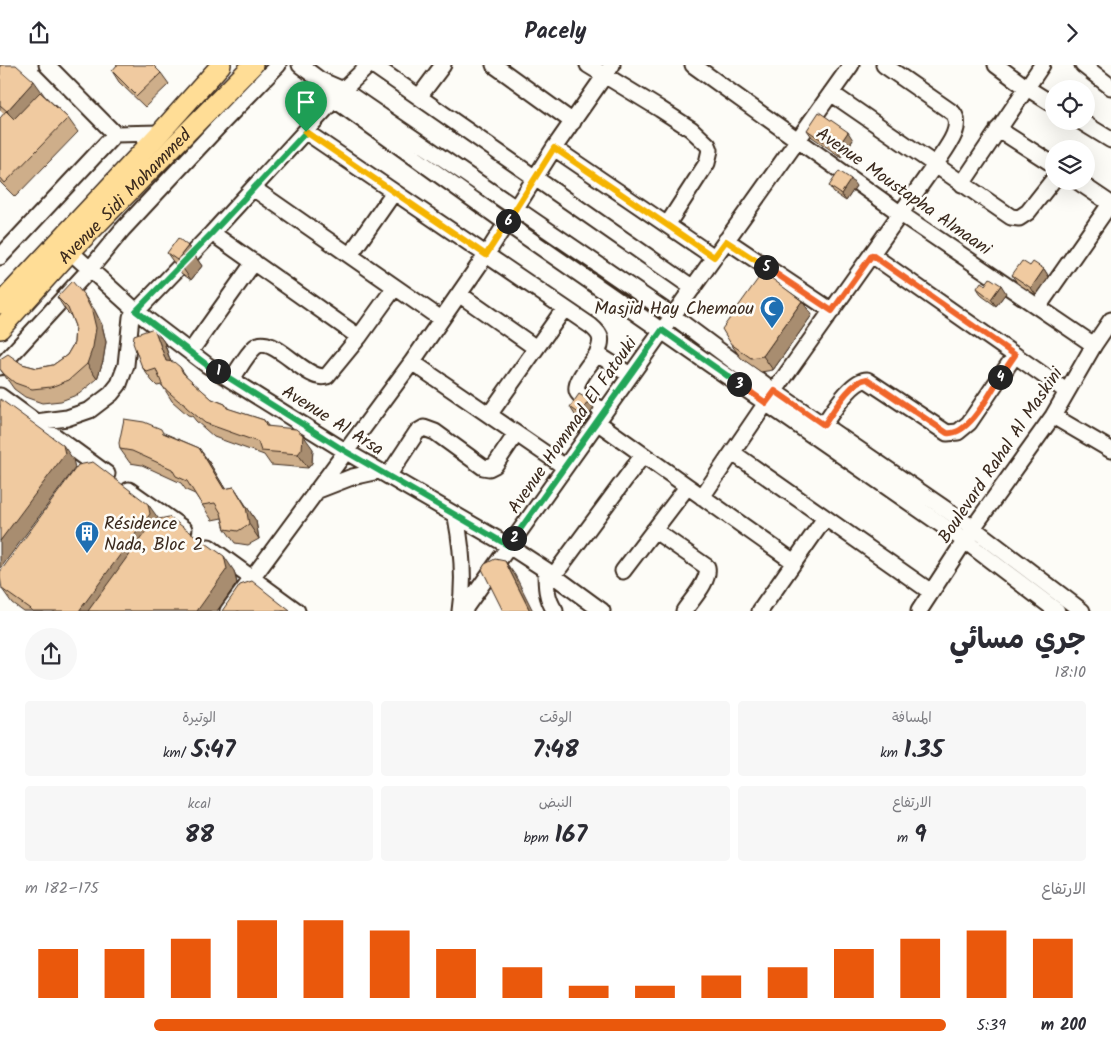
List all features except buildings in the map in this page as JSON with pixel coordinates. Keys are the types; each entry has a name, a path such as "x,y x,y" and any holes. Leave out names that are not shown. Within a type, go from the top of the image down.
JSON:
{"main road":[{"name":"Avenue Sidi Mohammed","path":"0,329 64,247 160,133 222,65"},
{"name":"Avenue Sidi Mohammed","path":"0,304 64,247 252,65"}],"street":[{"path":"47,65 115,134"},
{"path":"0,367 90,269 122,230 278,65"},
{"path":"300,65 506,223 662,330 770,397 1082,611"},
{"path":"36,422 67,418 79,414 99,405 112,394 119,384 124,371 131,317 369,65"},
{"path":"373,65 692,287"},
{"path":"419,97 443,65"},
{"path":"494,65 573,122"},
{"path":"588,65 608,71 690,129 708,145 710,150 707,163 667,225"},
{"name":"Avenue Moustapha Almaani","path":"693,65 901,214 1094,345"},
{"name":"Avenue Hommad El Fatouki","path":"462,611 851,65"},
{"path":"702,497 770,397 935,165 955,132 958,124 957,118 953,113 884,65"},
{"path":"996,65 1045,99"},
{"path":"962,184 1042,65"},
{"path":"1083,65 1111,87"},
{"path":"228,611 251,577 412,361 486,255 534,178 608,71"},
{"path":"831,93 1011,217 1020,218 1032,208 1046,190"},
{"path":"339,95 516,207 673,315 770,397"},
{"path":"998,129 1045,159"},
{"path":"1095,130 1111,140"},
{"path":"306,132 591,326 601,335 602,343 577,383 576,388 579,394 643,455 794,562"},
{"path":"0,257 115,134 160,133"},
{"path":"554,148 714,257"},
{"path":"253,188 441,319"},
{"path":"1038,307 1111,204 1090,190"},
{"path":"350,255 394,192"},
{"path":"212,233 359,337"},
{"path":"726,241 832,311"},
{"name":"Avenue Al Arsa","path":"64,247 136,311 207,365 383,474 509,546 602,611"},
{"path":"872,255 1066,391"},
{"path":"190,352 254,263"},
{"path":"232,379 250,353 256,346 260,345 277,350 315,376 322,378 327,376 359,337 395,287"},
{"path":"459,294 536,348"},
{"path":"489,415 564,309"},
{"name":"Boulevard Rahal Al Maskini","path":"919,611 969,535 1053,416 1066,391 1111,320"},
{"path":"597,353 630,375"},
{"path":"820,431 850,389 862,380 867,379 947,433 958,432 974,417 1015,355"},
{"path":"412,361 565,467"},
{"path":"0,396 36,422 84,464 251,577 297,611"},
{"path":"1053,416 1111,450"},
{"path":"315,491 352,477 383,474 417,432 424,428 435,432 483,467 489,468 495,465 516,433"},
{"path":"732,453 931,592"},
{"path":"555,611 546,590 550,573 643,455"},
{"path":"624,571 687,487"},
{"path":"456,517 463,573 462,611"},
{"path":"767,608 794,562 825,518"},
{"path":"654,530 707,567 706,578 684,611"},
{"path":"969,535 1057,611"}],"place":[{"name":"Masjid Hay Chemaou","path":"772,329"},
{"name":"Résidence Nada, Bloc 2","path":"87,554"}],"route":[{"path":"306,132 486,255 554,148 714,257 726,241 832,311 872,255 1015,355 974,417 958,432 947,433 867,379 862,380 850,389 824,425 775,391 766,403 662,330 509,546 345,451 207,365 136,311 306,132"}]}
